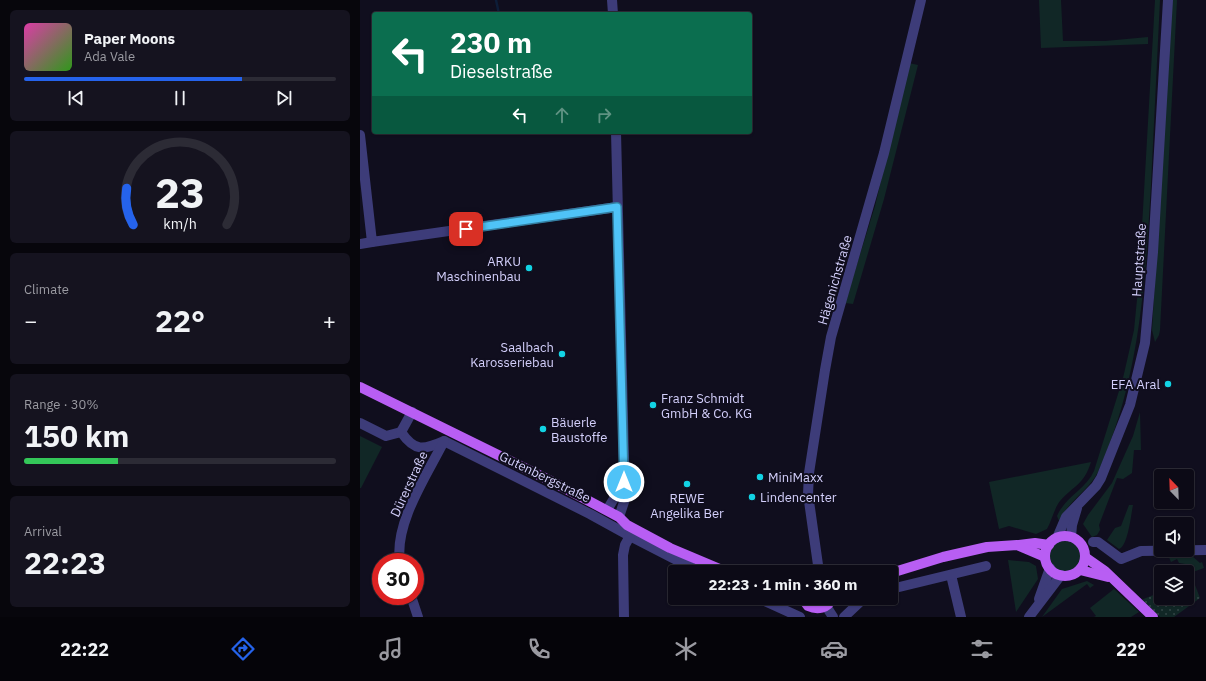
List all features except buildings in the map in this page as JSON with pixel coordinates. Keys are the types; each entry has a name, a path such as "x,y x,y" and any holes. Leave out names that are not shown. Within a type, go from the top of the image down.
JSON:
{"main road":[{"path":"360,387 618,516 628,518 672,542 692,556 712,565"},
{"path":"1071,537 1082,546 1085,557 1080,570 1074,574 1061,575 1050,568 1045,557 1049,545 1057,538 1071,537"},
{"path":"898,571 964,551 1026,543 1049,545"},
{"path":"1016,545 1045,557"},
{"path":"1085,557 1112,578 1153,617"},
{"path":"1080,570 1112,578"},
{"path":"807,605 813,608 826,606"}],"street":[{"path":"612,0 613,12"},
{"name":"Hägenichstraße","path":"818,565 808,494 809,473 825,370 831,338 884,153 921,0"},
{"name":"Hauptstraße","path":"1057,538 1066,517 1096,486 1106,468 1130,406 1145,343 1153,252 1168,0"},
{"path":"616,134 625,499 618,516"},
{"path":"360,135 372,242"},
{"path":"360,244 617,207"},
{"path":"360,424 386,436 401,432 412,412"},
{"path":"401,432 409,444 418,447 425,448 444,441"},
{"name":"Gutenbergstraße","path":"444,441 590,514 686,565"},
{"name":"Dürerstraße","path":"398,553 406,517 444,441"},
{"path":"607,510 624,482"},
{"name":"Hauptstraße","path":"1071,537 1072,525 1078,506"},
{"path":"624,617 622,555 630,536"},
{"path":"1093,542 1098,542 1121,559 1141,551 1206,550"},
{"path":"898,587 986,566"},
{"path":"1038,603 1050,568"},
{"path":"951,575 961,617"},
{"path":"1029,617 1038,603 1061,575"},
{"path":"414,605 418,617"},
{"path":"773,605 800,617"},
{"path":"844,617 857,605"},
{"path":"826,606 833,617"}],"green space":[{"path":"1039,0 1061,0 1063,41 1105,41 1148,37 1148,44 1041,48"},
{"path":"1155,0 1160,0 1149,222 1143,295 1132,366 1112,437 1098,472 1059,521 1057,516 1065,503 1086,483 1094,471 1123,378 1134,330 1139,279"},
{"path":"1172,0 1177,0 1160,330 1155,342 1152,330"},
{"path":"909,63 918,65 884,199 853,304 845,303 875,206"},
{"path":"1140,412 1141,450 1134,450 1132,473 1123,479 1117,478 1099,525 1100,530 1097,535 1092,537 1083,524 1112,483 1133,436"},
{"path":"360,436 382,447 361,488 360,488"},
{"path":"1091,462 1082,480 1058,504 1047,529 1036,534 1009,526 999,529 989,482"},
{"path":"1129,505 1133,505 1129,530 1125,542 1119,549 1107,540 1115,528 1121,526"},
{"path":"1066,540 1077,545 1082,556 1077,567 1066,572 1055,567 1050,556 1055,545"},
{"path":"1169,557 1193,557 1200,563 1202,562 1204,568 1194,572 1194,565 1179,563 1177,559 1171,562"},
{"path":"1008,560 1029,562 1036,566 1038,579 1016,612"},
{"path":"1087,581 1094,585 1090,588 1087,584 1042,617 1062,589"},
{"path":"1194,583 1200,598 1194,602"},
{"path":"1114,589 1139,612 1131,617 1094,617 1096,616 1090,608"},
{"path":"1154,595 1154,605 1190,605 1174,617 1160,617 1141,600"}],"waterway":[{"path":"496,0 499,12"}],"place":[{"name":"ARKU Maschinenbau","path":"529,268"},
{"name":"Saalbach Karosseriebau","path":"562,354"},
{"name":"EFA Aral","path":"1168,384"},
{"name":"Franz Schmidt GmbH & Co. KG","path":"653,405"},
{"name":"Bäuerle Baustoffe","path":"543,429"},
{"name":"MiniMaxx","path":"760,477"},
{"name":"REWE Angelika Ber","path":"687,484"},
{"name":"Lindencenter","path":"752,497"}],"route":[{"path":"466,229 617,207 624,482"}]}
